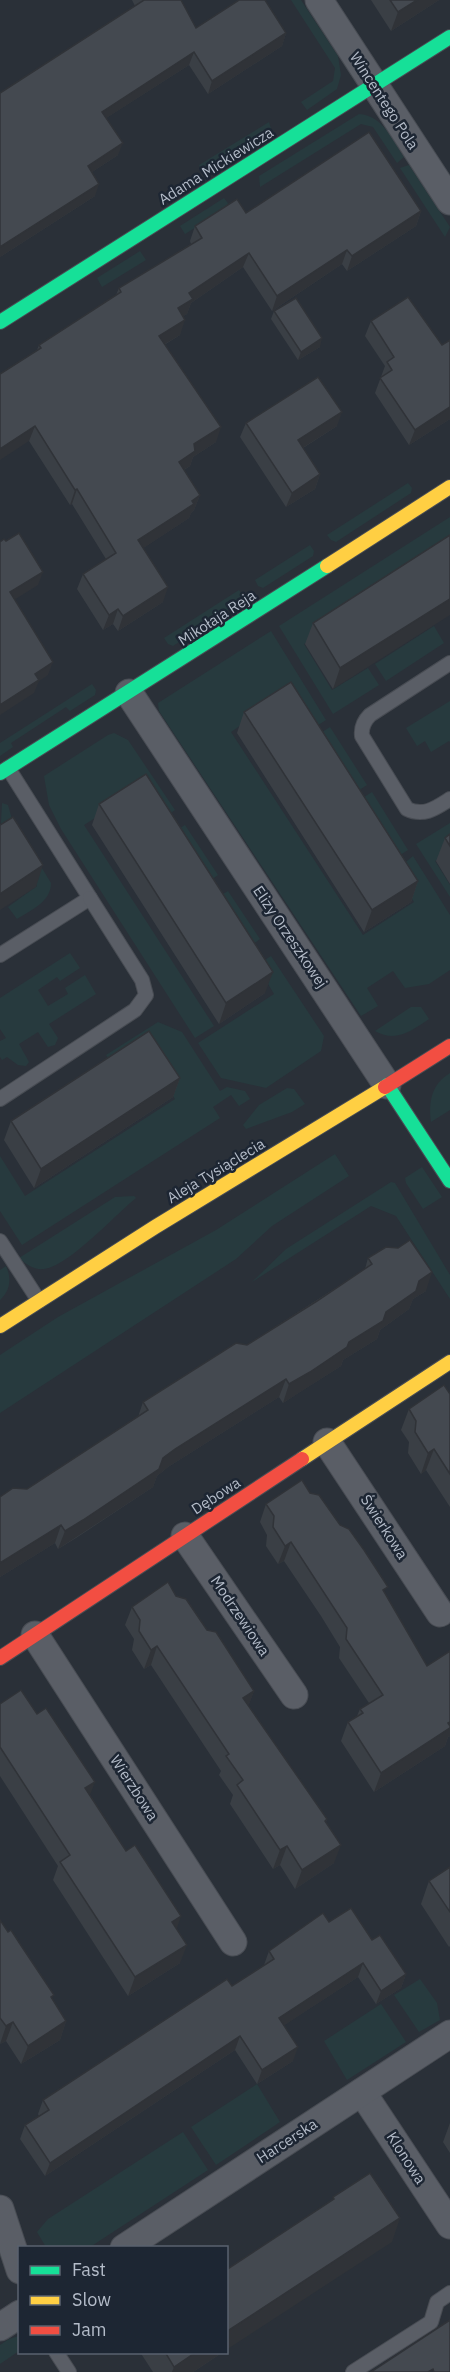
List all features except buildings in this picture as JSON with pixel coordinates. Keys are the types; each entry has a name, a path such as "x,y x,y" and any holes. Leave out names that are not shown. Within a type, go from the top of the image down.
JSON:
{"street":[{"name":"Wincentego Pola","path":"318,0 450,201"},
{"name":"Adama Mickiewicza","path":"0,322 450,38"},
{"name":"Mikołaja Reja","path":"4,771 450,488"},
{"name":"Elizy Orzeszkowej","path":"129,693 450,1181"},
{"name":"Aleja Tysiąclecia","path":"0,1326 450,1046"},
{"name":"Dębowa","path":"0,1658 450,1362"},
{"name":"Świerkowa","path":"327,1442 440,1613"},
{"name":"Modrzewiowa","path":"185,1536 294,1695"},
{"name":"Wierzbowa","path":"35,1635 233,1942"},
{"name":"Harcerska","path":"126,2246 450,2034"},
{"name":"Klonowa","path":"362,2092 450,2225"},
{"path":"0,2209 18,2264"},
{"path":"0,2327 18,2315"}],"lane":[{"path":"450,663 370,715 364,722 361,732 407,809 419,813 427,812 450,799"},
{"path":"0,1099 135,1010 146,995 142,980 4,771"},
{"path":"0,956 90,898"},
{"path":"0,1241 39,1301"},
{"path":"353,2372 430,2322 437,2302 450,2293"},
{"path":"57,2354 69,2372"}],"green space":[{"path":"291,0 301,0 338,56 341,75 337,89 307,110 301,102 333,81 335,68"},
{"path":"359,114 367,115 380,124 391,136 404,157 397,163 373,127 361,124 260,187 259,176"},
{"path":"269,122 272,132 204,175 199,165"},
{"path":"409,165 450,227 445,237 400,168"},
{"path":"224,198 230,206 185,234 180,226"},
{"path":"140,251 146,260 102,287 97,278"},
{"path":"408,483 412,488 411,493 336,542 327,535"},
{"path":"450,517 450,550 304,644 332,690 368,668 379,685 333,714 279,626"},
{"path":"310,545 314,551 313,556 263,588 258,586 255,580"},
{"path":"239,590 243,600 173,646 168,644 164,638"},
{"path":"434,626 444,643 386,681 375,664"},
{"path":"271,631 326,720 309,731 282,697 231,732 363,935 414,902 395,871 413,856 450,915 450,970 429,984 405,988 393,971 367,988 378,1006 361,1016 159,711 158,703"},
{"path":"92,684 96,690 95,695 70,711 66,707 11,743 13,747 0,756 0,743"},
{"path":"450,701 450,742 431,752 425,741 417,746 406,728"},
{"path":"330,727 367,785 350,796 313,738"},
{"path":"114,733 128,740 175,810 162,819 142,788 84,825 214,1026 195,1038 61,829 49,805 44,776"},
{"path":"372,792 408,850 389,862 355,803"},
{"path":"2,803 8,805 12,819 51,883 44,900 17,919 8,907 37,886 6,837 0,840"},
{"path":"450,823 450,852 435,861 450,885 450,897 416,844"},
{"path":"185,825 218,875 205,884 172,833"},
{"path":"228,891 260,939 247,949 215,899"},
{"path":"70,953 80,968 60,981 57,977 38,990 48,1006 68,994 65,988 85,975 96,994 49,1024 58,1038 55,1045 48,1047 38,1032 19,1044 29,1062 26,1066 18,1065 7,1057 2,1060 0,1041 6,1038 0,1029 0,998"},
{"path":"271,956 324,1036 321,1051 266,1088 221,1078 198,1043 274,994 257,965"},
{"path":"411,1007 421,1007 429,1019 397,1036 375,1031"},
{"path":"158,1022 182,1032 220,1091 227,1087 245,1091 250,1099 239,1106 231,1095 213,1107 220,1118 22,1245 0,1211 0,1156 25,1196 175,1099 143,1048 113,1066 106,1055"},
{"path":"450,1073 450,1110 431,1122 430,1107 435,1088"},
{"path":"287,1088 294,1089 305,1104 292,1112 246,1129 243,1125 259,1105"},
{"path":"335,1154 349,1176 272,1226 236,1259 0,1413 0,1355 58,1317 216,1230"},
{"path":"422,1167 442,1197 423,1209 405,1178"},
{"path":"391,1182 395,1183 450,1275 450,1299 396,1216 371,1206 252,1282 286,1249"},
{"path":"134,1196 136,1198 92,1239 54,1266 37,1269 19,1258 115,1197"},
{"path":"6,1266 9,1284 0,1300 0,1270"},
{"path":"420,1979 437,2003 440,2020 419,2032 394,1995"},
{"path":"381,2004 406,2042 347,2080 324,2041"},
{"path":"257,2084 280,2122 216,2165 191,2127"},
{"path":"183,2132 208,2170 92,2246 45,2246 37,2232 48,2219"},
{"path":"18,2336 18,2352 0,2364 0,2345"}],"traffic: fast":[{"path":"0,322 450,37"},
{"path":"0,773 327,566"},
{"path":"387,1085 450,1181"}],"traffic: slow":[{"path":"327,566 450,487"},
{"path":"0,1326 155,1227 385,1087"},
{"path":"302,1459 450,1362"}],"traffic: jam":[{"path":"385,1087 450,1046"},
{"path":"0,1658 302,1459"}]}
